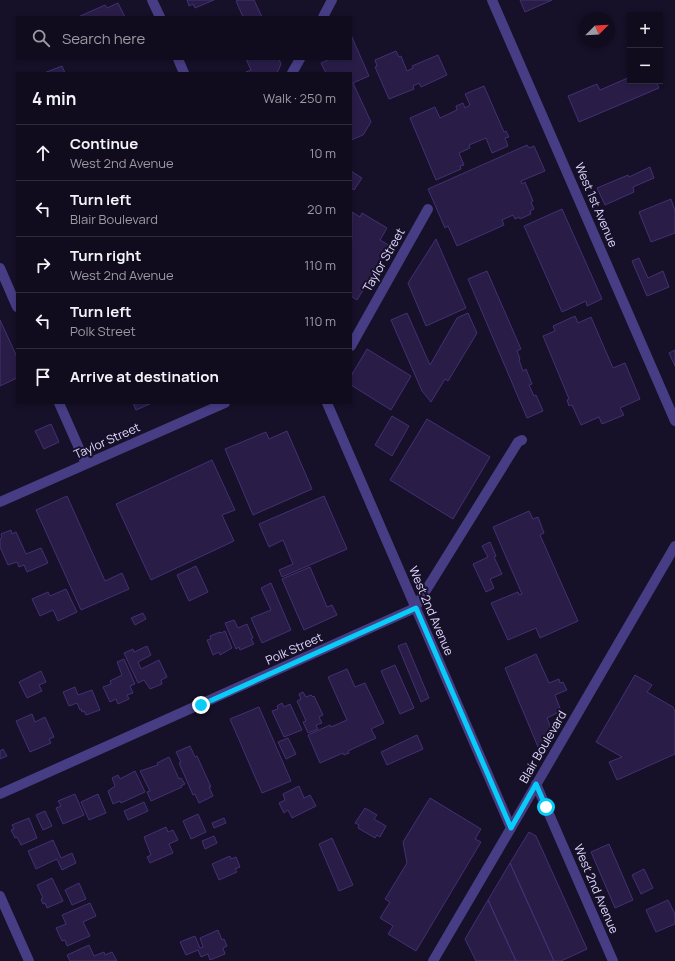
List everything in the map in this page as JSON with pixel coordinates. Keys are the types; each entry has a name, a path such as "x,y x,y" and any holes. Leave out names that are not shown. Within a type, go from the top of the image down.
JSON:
{"street":[{"path":"152,0 160,16"},
{"path":"324,16 332,0"},
{"name":"West 1st Avenue","path":"492,0 675,421"},
{"path":"178,60 184,72"},
{"path":"293,72 299,60"},
{"name":"Taylor Street","path":"352,344 428,209"},
{"path":"0,268 16,305"},
{"path":"59,404 86,464"},
{"name":"Taylor Street","path":"0,502 223,404"},
{"name":"West 2nd Avenue","path":"327,404 511,828"},
{"path":"416,608 518,442 522,440"},
{"name":"Blair Boulevard","path":"433,961 675,546"},
{"name":"Polk Street","path":"0,794 416,608"},
{"name":"West 2nd Avenue","path":"536,784 613,961"},
{"path":"0,896 29,961"}],"building":[{"path":"187,0 214,0 195,8 193,4 189,6"},
{"path":"254,0 262,16 243,16 236,1"},
{"path":"520,0 552,0 525,12"},
{"path":"118,3 124,16 80,16 105,5 107,8"},
{"path":"352,37 369,76 353,83 371,122 363,135 352,140 352,72 326,72 321,63 328,60 352,60"},
{"path":"396,51 399,57 401,56 407,71 413,68 412,66 438,55 447,75 421,87 419,83 413,86 414,89 389,99 375,67 377,66 375,60"},
{"path":"246,60 279,60 281,64 277,72 246,72 251,70"},
{"path":"62,66 65,72 47,72"},
{"path":"627,78 627,84 657,84 659,88 579,122 568,96 597,84 600,90"},
{"path":"484,86 504,132 506,131 509,137 505,138 508,146 492,153 486,138 469,145 470,148 459,153 464,165 460,166 461,169 436,180 410,118 435,107 440,118 457,110 456,106 463,103 465,108 470,105 465,94"},
{"path":"527,145 529,148 534,146 545,171 521,181 522,184 525,182 533,201 531,202 534,209 530,211 531,214 520,219 519,217 515,219 513,215 502,220 504,225 457,246 448,226 445,228 428,189"},
{"path":"650,167 654,178 633,187 634,192 605,205 597,188 628,175 629,177"},
{"path":"352,172 362,178 354,190 352,189"},
{"path":"671,199 675,211 675,233 651,242 639,212"},
{"path":"562,209 602,299 587,306 586,301 562,312 524,226"},
{"path":"352,212 360,217 362,213 387,228 380,240 390,246 357,300 352,297"},
{"path":"436,239 466,308 426,326 408,283"},
{"path":"639,258 648,278 663,271 669,287 647,296 632,261"},
{"path":"487,271 521,349 517,351 523,371 526,369 532,384 529,385 534,396 536,395 543,411 527,418 468,279"},
{"path":"407,313 430,365 457,318 468,313 477,333 448,381 445,379 431,402 422,391 391,320"},
{"path":"575,316 578,323 591,317 613,368 625,363 640,399 620,408 624,415 602,424 599,417 581,425 572,405 569,406 567,400 569,399 543,336 555,331 553,326"},
{"path":"0,320 16,355 16,378 0,386"},
{"path":"367,349 411,376 391,410 352,386 352,374"},
{"path":"675,350 675,366 669,353"},
{"path":"133,404 150,404 136,410"},
{"path":"392,416 409,426 392,456 375,445"},
{"path":"427,419 490,457 453,519 390,480"},
{"path":"51,424 59,442 44,449 35,431"},
{"path":"287,431 312,489 253,515 225,449 266,432 269,439"},
{"path":"212,460 235,510 222,515 234,541 151,580 116,504"},
{"path":"67,496 105,581 122,573 129,589 81,610 36,510"},
{"path":"324,496 347,549 282,577 279,570 293,564 283,540 269,547 259,524"},
{"path":"529,511 533,519 538,517 544,533 540,535 578,621 540,638 536,628 508,640 491,603 518,592 519,595 522,594 493,527"},
{"path":"11,530 12,534 16,532 26,554 41,548 48,563 27,572 24,565 19,567 17,562 8,565 0,547 0,539 2,538 1,534"},
{"path":"490,542 496,556 494,557 502,574 490,579 494,588 486,592 473,564 488,557 482,546"},
{"path":"196,566 208,592 189,601 177,575"},
{"path":"310,567 327,607 332,605 337,615 304,630 282,579"},
{"path":"271,583 291,630 262,643 251,618 271,610 261,588"},
{"path":"66,589 77,612 58,621 53,610 40,616 32,599 48,592 50,596"},
{"path":"143,613 146,619 135,625 131,618"},
{"path":"234,620 238,628 247,624 254,644 240,650 239,647 236,649 225,623"},
{"path":"225,631 232,648 220,655 219,652 213,655 207,640 211,639 210,636"},
{"path":"406,643 429,698 421,702 398,646"},
{"path":"147,646 151,655 138,662 141,669 159,660 167,677 161,680 162,684 150,689 144,680 138,683 124,653 133,649 134,652"},
{"path":"536,654 549,683 559,679 560,683 563,682 567,690 555,695 561,711 547,718 551,728 538,747 505,668"},
{"path":"124,659 135,684 130,686 133,693 127,695 129,699 118,704 116,699 110,702 103,687 111,684 110,681 122,675 117,662"},
{"path":"395,665 414,708 400,714 381,671"},
{"path":"347,669 355,687 365,683 384,723 371,729 376,738 348,751 349,753 344,755 343,753 320,763 308,735 330,725 331,727 347,720 328,677"},
{"path":"41,671 46,682 39,685 42,691 27,698 19,682"},
{"path":"635,675 652,685 647,692 673,707 675,712 675,754 617,780 609,762 622,757 596,742"},
{"path":"75,687 78,695 92,690 100,710 86,715 84,711 82,712 81,709 80,710 77,703 69,706 63,692"},
{"path":"303,692 306,697 311,695 313,697 314,696 323,715 319,717 322,723 316,725 318,729 308,733 303,722 306,721 297,701 301,699 299,694"},
{"path":"282,703 284,707 290,704 302,730 284,737 272,711 278,709 277,706"},
{"path":"259,707 291,781 262,793 230,719"},
{"path":"32,714 35,722 45,717 54,737 49,739 51,743 30,752 16,721"},
{"path":"417,735 423,749 387,765 381,752"},
{"path":"288,738 296,754 286,759 278,742"},
{"path":"190,746 195,757 197,756 211,787 209,787 213,796 199,803 195,794 193,795 179,763 181,762 176,752"},
{"path":"3,749 7,756 0,759 0,751"},
{"path":"169,757 179,779 181,778 185,784 181,786 182,787 151,801 147,792 150,791 140,771 158,765 157,763"},
{"path":"135,771 145,792 121,803 120,801 113,804 108,791 115,786 112,778 118,775 120,779"},
{"path":"299,786 304,798 310,795 316,806 292,818 288,810 284,813 279,803 285,800 283,794"},
{"path":"75,794 84,815 63,824 56,808 61,806 58,801"},
{"path":"98,794 106,813 89,820 81,802"},
{"path":"430,798 481,829 475,839 481,842 416,951 388,934 393,926 380,918 390,902 385,899 407,863 403,842"},
{"path":"144,802 148,811 128,820 124,811"},
{"path":"365,808 377,815 374,819 386,826 380,837 377,835 375,838 358,828 359,825 355,823"},
{"path":"45,811 52,826 43,830 36,815"},
{"path":"198,814 206,832 191,839 183,821"},
{"path":"29,818 37,838 21,845 11,830 14,829 12,825"},
{"path":"224,818 226,823 214,828 212,823"},
{"path":"166,827 168,832 173,830 178,840 169,844 173,853 150,863 147,857 151,855 144,837"},
{"path":"529,832 536,836 587,949 561,961 554,961 510,863"},
{"path":"214,836 217,843 205,849 202,841"},
{"path":"332,838 353,885 339,891 319,844"},
{"path":"53,840 61,858 72,853 76,863 62,870 57,859 36,869 28,851"},
{"path":"609,844 633,900 615,908 591,852"},
{"path":"230,856 231,859 236,857 240,867 235,869 237,872 219,880 212,864"},
{"path":"510,863 554,961 516,961 488,900"},
{"path":"644,869 653,888 641,894 632,875"},
{"path":"52,878 63,901 47,908 45,903 43,904 41,899 43,898 37,885"},
{"path":"79,883 86,899 72,905 65,890"},
{"path":"488,900 516,961 476,961 465,939"},
{"path":"668,900 675,914 675,924 656,932 646,910"},
{"path":"90,903 96,916 83,922 90,936 67,946 65,940 62,941 56,928 66,924 62,915"},
{"path":"218,930 222,940 224,939 227,946 223,948 225,954 210,960 208,954 201,957 198,950 186,955 180,942 195,936 200,948 203,947 200,938"},
{"path":"89,945 94,956 104,952 105,955 112,952 117,961 70,961 67,955"}],"route":[{"path":"201,705 416,608 511,828 536,784 546,807"}]}
